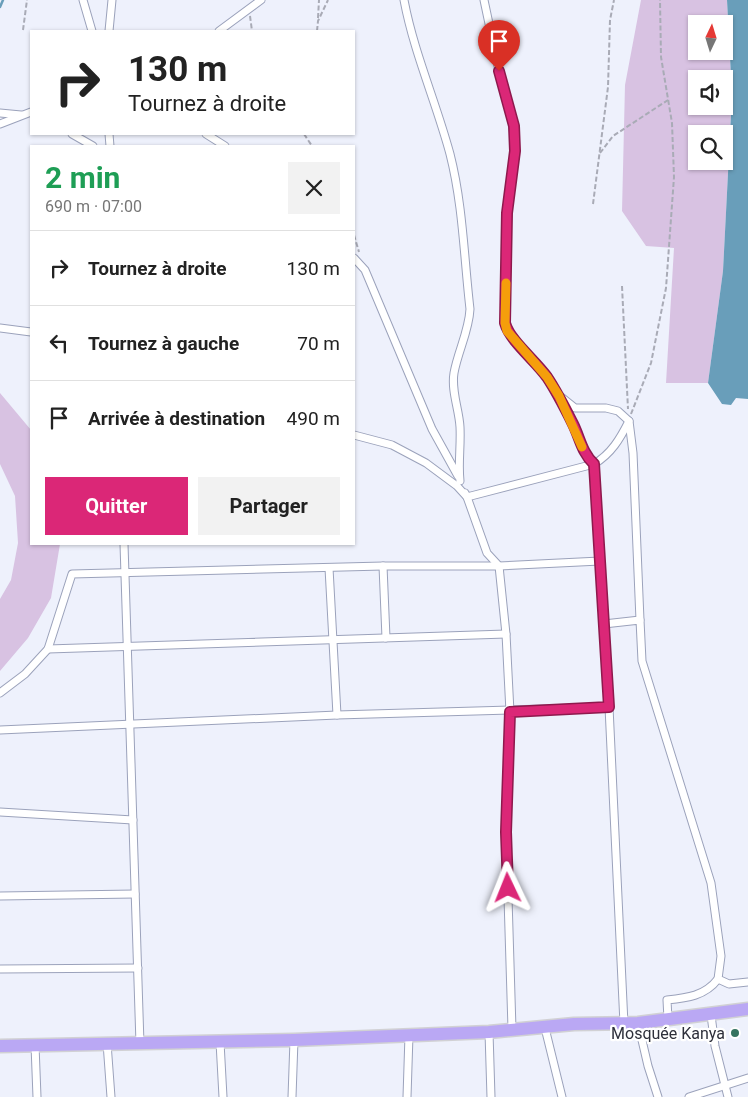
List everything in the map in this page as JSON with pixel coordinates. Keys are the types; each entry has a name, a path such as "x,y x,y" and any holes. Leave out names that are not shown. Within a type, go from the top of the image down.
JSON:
{"highway":[{"path":"0,1046 294,1040 490,1032 574,1024 638,1023 748,1009"}],"street":[{"path":"83,0 92,30"},
{"path":"109,30 112,0"},
{"path":"220,30 261,0"},
{"path":"404,0 408,24 450,153 460,201 470,309 469,324 459,349 454,376 460,428 458,462 460,482"},
{"path":"484,0 499,71 514,126 515,143 507,213 505,323 507,331 532,357 559,396 588,459 594,464 609,707 624,1024"},
{"path":"0,113 29,115"},
{"path":"0,124 29,115"},
{"path":"74,135 91,145"},
{"path":"208,135 223,145"},
{"path":"355,260 365,270 432,430 467,497 487,553 499,566 506,634 510,712 506,832 512,1029"},
{"path":"0,328 30,332"},
{"path":"559,396 575,408 606,408 618,411 629,421 633,453 642,661 711,883 722,956 718,979 710,989 696,995 667,1000 668,1020"},
{"path":"467,497 594,464 603,458 619,441 629,421"},
{"path":"355,435 392,446 426,463 458,486 467,497"},
{"path":"124,545 140,1044"},
{"path":"0,693 25,674 48,649 72,574 382,566 499,566 600,561"},
{"path":"382,566 386,638"},
{"path":"329,568 337,715"},
{"path":"604,624 640,620"},
{"path":"48,649 506,634"},
{"path":"0,730 337,715 510,712 609,707"},
{"path":"0,812 133,820"},
{"path":"0,896 135,894"},
{"path":"0,969 138,968"},
{"path":"718,979 729,984 748,982"},
{"path":"711,1015 715,1046 728,1097"},
{"path":"638,1023 648,1066 658,1097"},
{"path":"545,1028 562,1097"},
{"path":"490,1032 491,1097"},
{"path":"407,1097 409,1035"},
{"path":"292,1097 294,1040"},
{"path":"220,1042 223,1097"},
{"path":"107,1043 111,1097"},
{"path":"35,1046 37,1097"},
{"path":"690,1097 748,1078"}],"path":[{"path":"23,30 27,0"},
{"path":"317,30 319,0"},
{"path":"318,21 328,0"},
{"path":"594,204 598,154 608,87 610,20 614,0"},
{"path":"629,421 650,363 666,288 674,177 672,123 661,57 660,0"},
{"path":"598,154 613,136 668,100"},
{"path":"622,286 629,421"}],"shaded area":[{"path":"641,0 727,0 728,15 688,15 688,60 730,60 731,70 688,70 688,115 731,115 730,125 688,125 688,170 728,170 723,271 708,383 666,383 674,248 646,246 622,211 625,85"},
{"path":"0,393 30,429 30,545 60,545 51,598 28,638 0,671 0,599 11,580 18,543 15,496 0,464"}],"water":[{"path":"727,0 748,0 748,399 736,398 731,405 722,404 708,383 723,271 728,170 733,170 733,125 730,125 731,115 733,115 733,70 731,70 730,60 733,60 733,15 728,15"}],"waterway":[{"path":"0,7 3,0"}],"slow traffic":[{"path":"506,283 505,323 507,331 532,357 547,377 559,396 565,413 582,447"}],"place":[{"name":"Mosquée Kanya","path":"735,1033"}],"route":[{"path":"499,71 514,126 515,151 507,213 505,323 507,331 532,357 559,396 565,413 588,459 594,464 609,707 510,712 506,832 508,888"}]}
